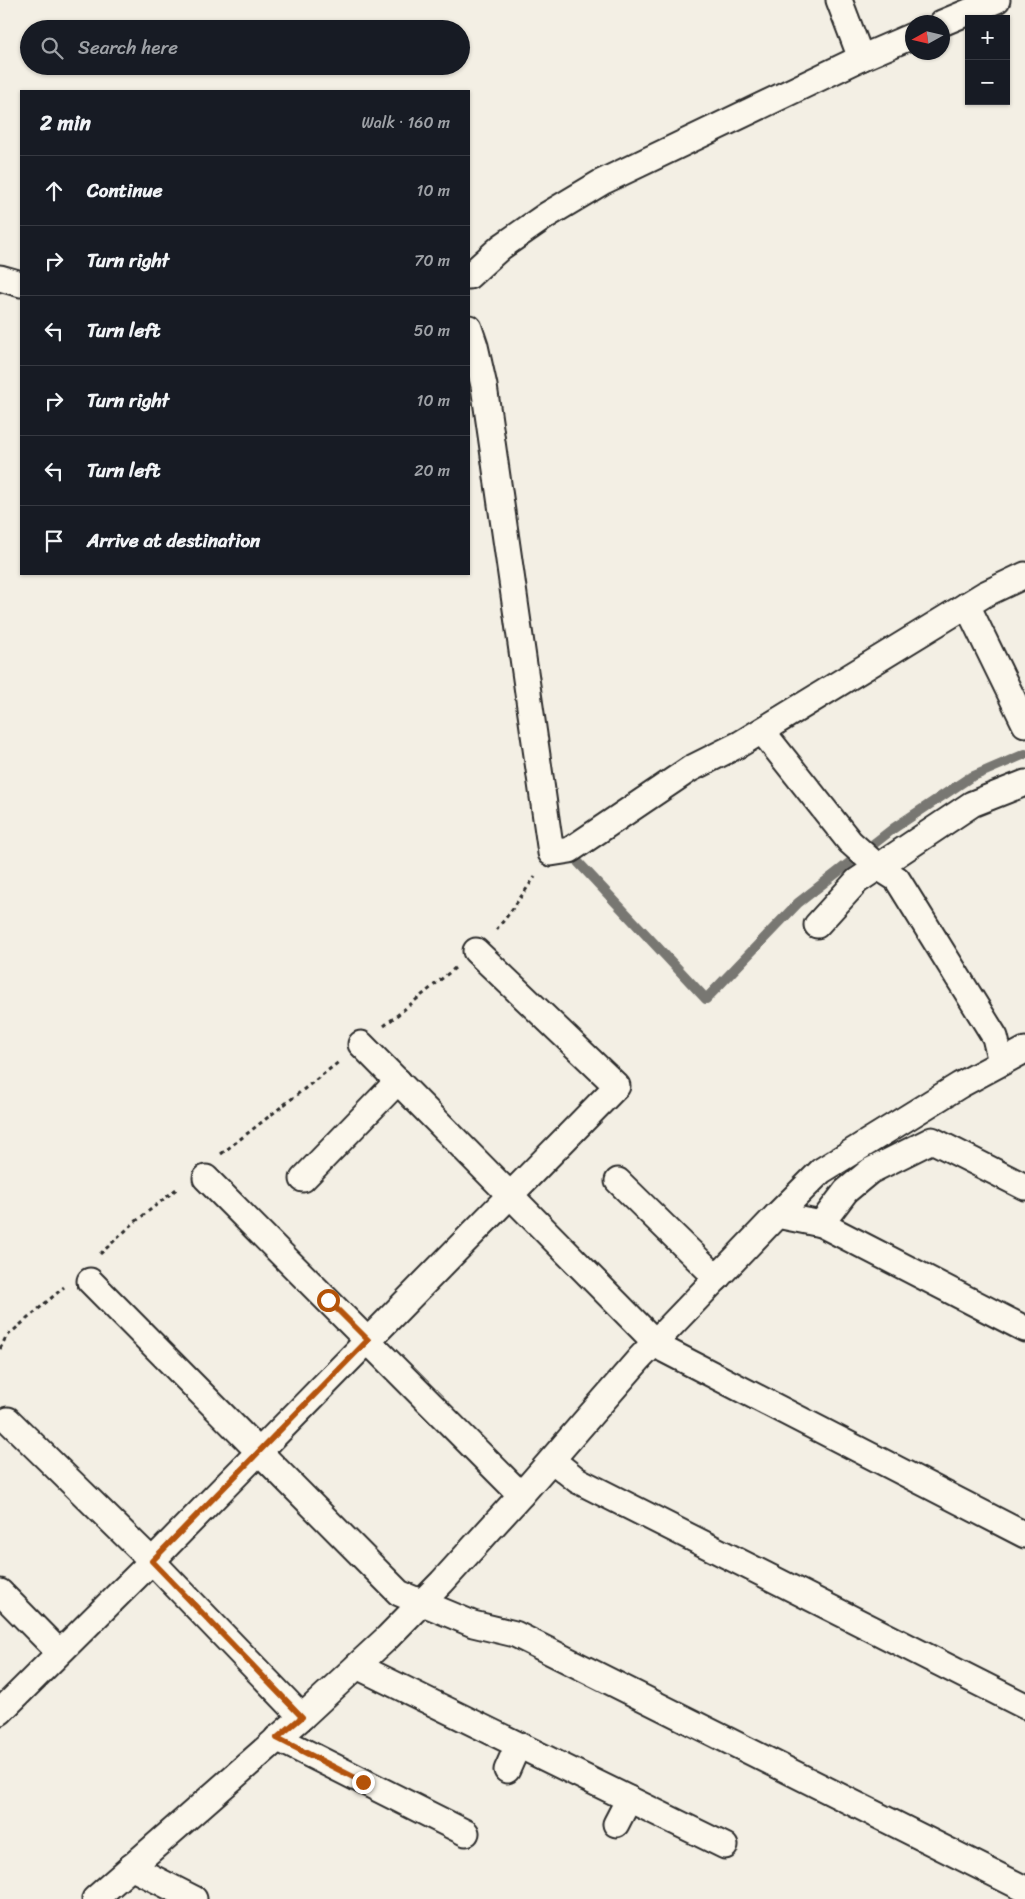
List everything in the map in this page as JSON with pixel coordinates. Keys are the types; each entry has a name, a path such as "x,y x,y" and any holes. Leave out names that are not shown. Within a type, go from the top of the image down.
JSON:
{"street":[{"path":"839,0 861,58"},
{"path":"950,20 997,0"},
{"path":"470,275 501,247 547,215 602,182 861,58 905,39"},
{"path":"0,278 20,284"},
{"path":"470,331 484,386 551,854 570,850 690,769 762,731 985,594 1025,575"},
{"path":"967,605 1025,724"},
{"path":"762,731 850,842 878,867 897,879 995,1037 1002,1062"},
{"path":"817,925 857,881 972,804 1025,783"},
{"path":"4,1699 59,1652 152,1561 617,1086 476,951"},
{"path":"361,1044 665,1350 1025,1535"},
{"path":"94,1899 302,1717 387,1638 442,1582 521,1495 655,1342 821,1171 943,1094 1025,1050"},
{"path":"303,1179 398,1081"},
{"path":"821,1224 846,1191 870,1170 932,1140 1025,1187"},
{"path":"206,1178 521,1495"},
{"path":"618,1181 717,1278"},
{"path":"777,1215 821,1224 1025,1329"},
{"path":"80,1282 259,1451 399,1593 473,1624 515,1634 1025,1889"},
{"path":"8,1420 152,1561 302,1717"},
{"path":"552,1460 577,1480 1025,1706"},
{"path":"0,1592 59,1652"},
{"path":"357,1666 725,1846"},
{"path":"277,1738 466,1834"},
{"path":"507,1770 518,1744"},
{"path":"616,1824 629,1799"},
{"path":"131,1867 194,1899"}],"path":[{"path":"221,1154 476,951 506,920 551,854"},
{"path":"98,1256 135,1222 182,1185"},
{"path":"0,1350 6,1337 80,1282"}],"waterway":[{"path":"578,862 706,999 798,903 894,828 969,778 1025,754"}],"route":[{"path":"328,1300 368,1340 152,1561 302,1717 277,1738 363,1782"}]}
